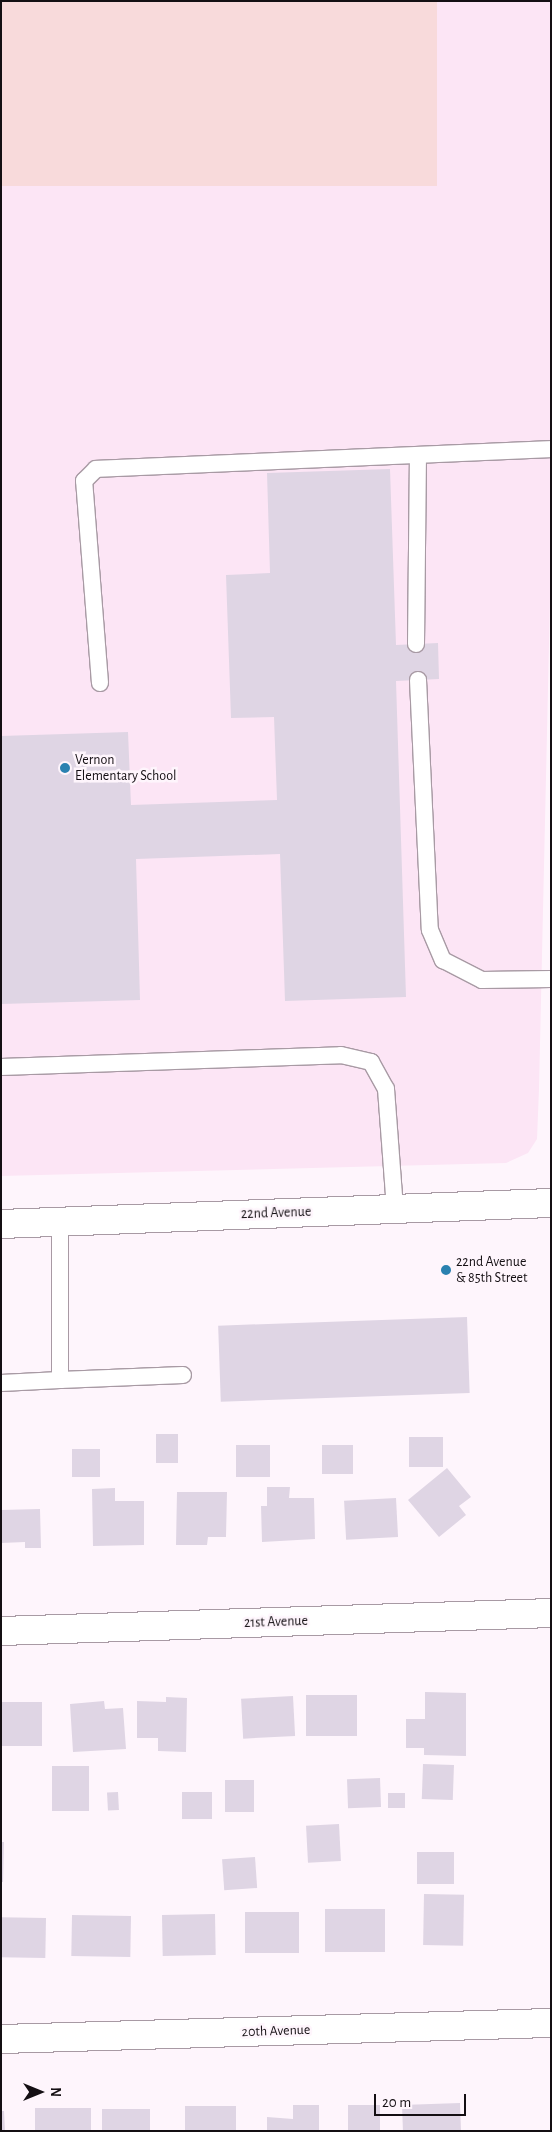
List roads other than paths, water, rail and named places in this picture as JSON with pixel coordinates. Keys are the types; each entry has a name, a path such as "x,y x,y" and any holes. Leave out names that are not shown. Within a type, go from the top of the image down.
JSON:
{"street":[{"name":"22nd Avenue","path":"1,1224 551,1203"},
{"name":"21st Avenue","path":"1,1630 551,1613"},
{"name":"20th Avenue","path":"1,2039 551,2023"}],"lane":[{"path":"100,683 84,481 96,469 551,449"},
{"path":"416,644 418,455"},
{"path":"418,680 430,930 443,960 482,980 551,979"},
{"path":"1,1067 341,1055 372,1062 386,1089 394,1209"},
{"path":"60,1221 60,1380"},
{"path":"1,1383 183,1375"}],"place":[{"name":"Vernon Elementary School","path":"65,768"},
{"name":"22nd Avenue & 85th Street","path":"446,1270"}]}
